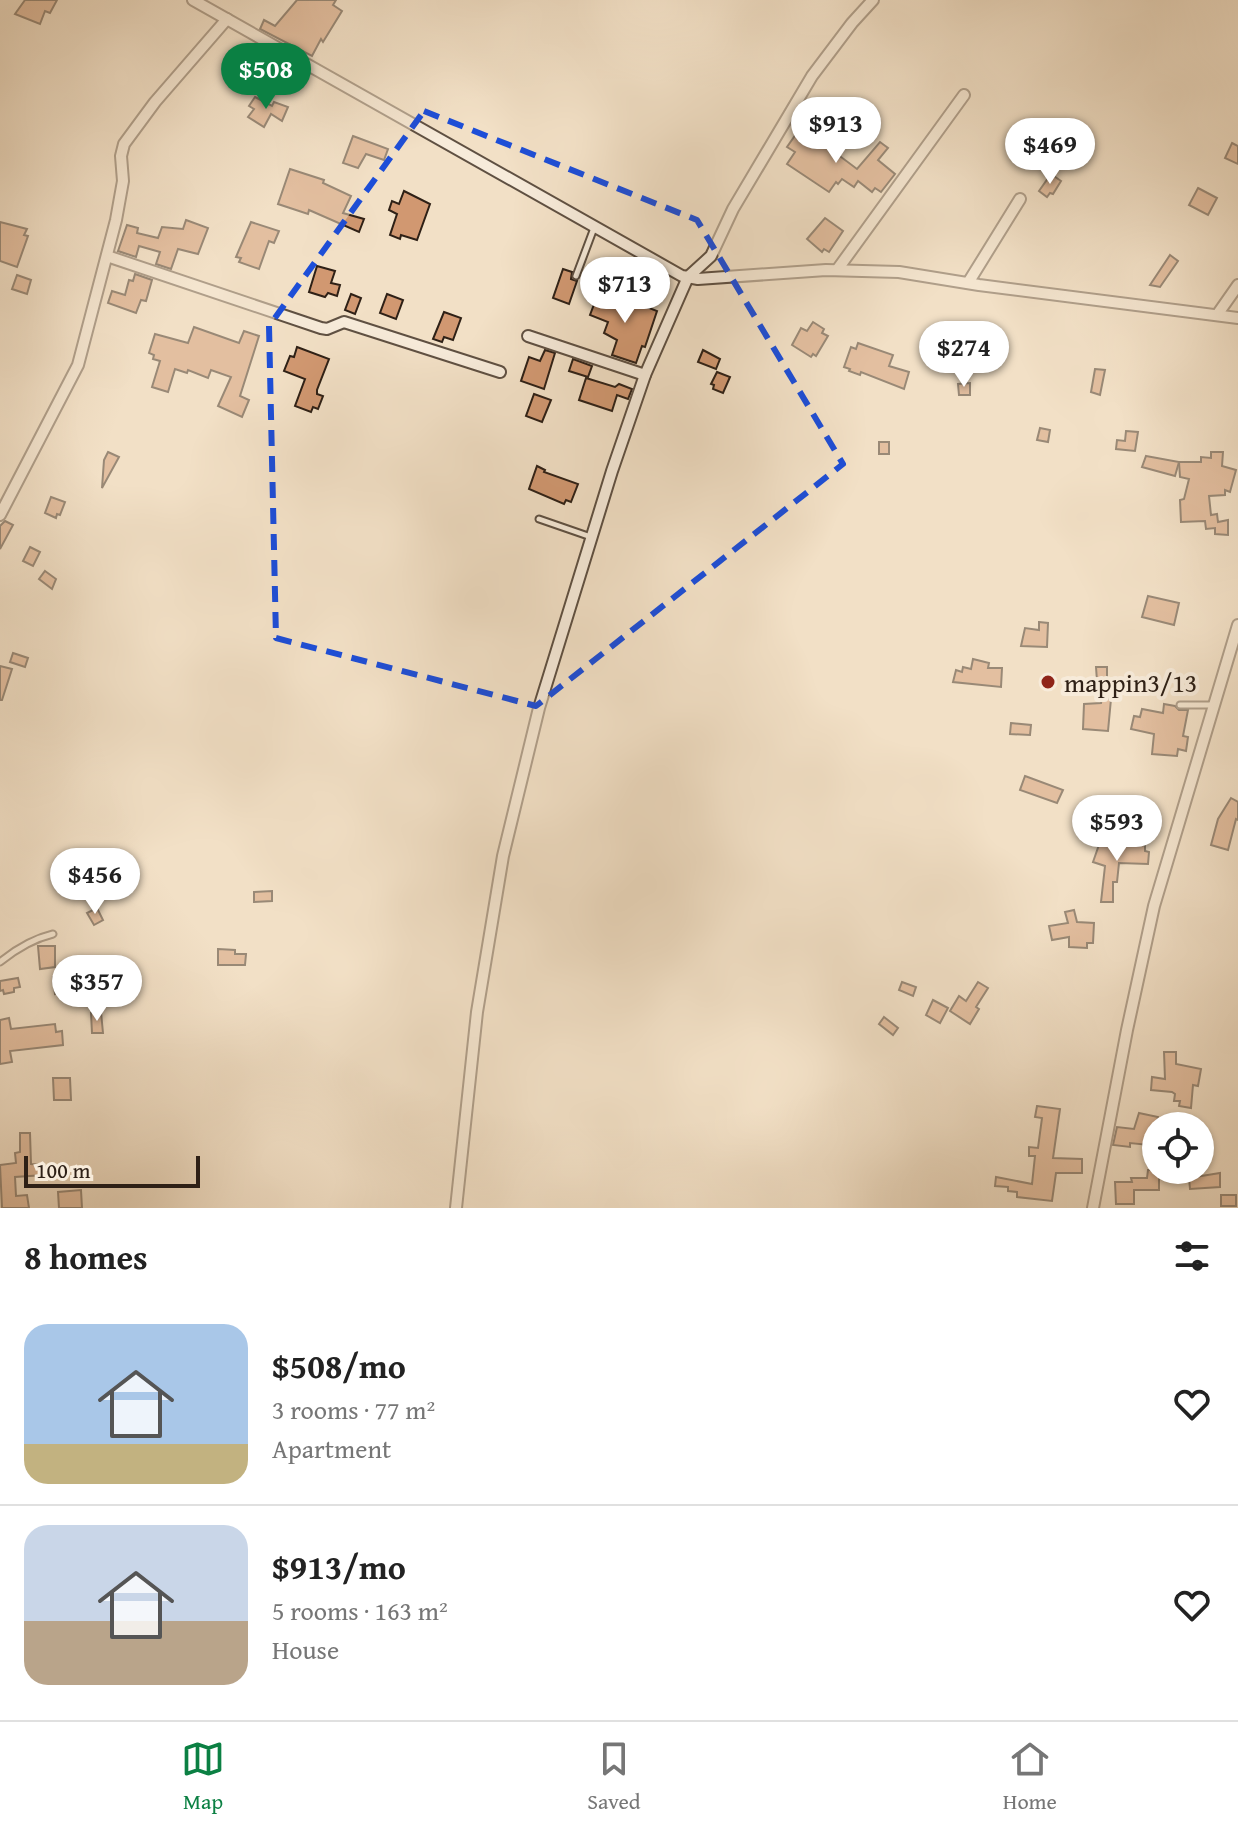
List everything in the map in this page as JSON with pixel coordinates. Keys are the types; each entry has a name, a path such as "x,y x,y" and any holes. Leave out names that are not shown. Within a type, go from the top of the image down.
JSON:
{"street":[{"path":"193,0 663,267 688,277 698,279 837,270 899,272 1238,318"},
{"path":"456,1208 477,1012 503,856 539,708 645,375 688,277 711,256 733,209 812,76 873,0"},
{"path":"0,515 78,365 123,181 121,156 124,144 155,102 227,19"},
{"path":"837,270 964,95"},
{"path":"968,283 1020,199"},
{"path":"107,256 321,328 327,329 344,322 500,372"},
{"path":"1217,315 1238,285"},
{"path":"528,336 645,375"},
{"path":"1093,1208 1154,906 1238,625"}],"lane":[{"path":"576,276 594,228"},
{"path":"539,519 592,537"},
{"path":"1180,705 1214,705"},
{"path":"0,962 15,949 53,934"}],"highlighted area":[{"path":"424,111 697,220 843,464 536,706 276,638 269,326"}],"building":[{"path":"25,0 57,0 50,13 45,11 40,24 15,14"},
{"path":"297,0 336,0 333,5 342,11 312,56 260,29 264,20 275,26"},
{"path":"255,97 272,106 274,102 288,107 282,121 271,114 264,127 248,117 254,109 249,106"},
{"path":"801,127 857,169 880,142 888,148 878,160 895,174 881,192 875,188 872,192 858,181 854,187 842,179 829,192 787,164 795,152 787,147"},
{"path":"353,136 388,149 384,160 366,154 358,168 343,163"},
{"path":"1232,143 1238,146 1238,164 1225,158"},
{"path":"290,169 324,180 323,183 351,196 343,213 364,219 359,232 309,210 308,214 278,204"},
{"path":"1051,174 1061,181 1053,194 1047,197 1039,191"},
{"path":"1198,188 1217,198 1208,215 1189,205"},
{"path":"404,191 430,204 417,240 390,235 397,214 389,210 392,201 399,204"},
{"path":"825,218 843,231 829,252 824,249 822,252 807,239"},
{"path":"186,220 208,228 198,254 178,249 171,269 156,264 160,252 139,246 136,257 118,251 127,225 138,228 137,233 158,238 162,227 183,229"},
{"path":"0,222 27,229 24,235 28,236 17,267 0,261"},
{"path":"251,222 279,231 274,243 269,241 259,269 239,262 241,258 236,257"},
{"path":"1170,255 1178,261 1160,287 1150,285"},
{"path":"317,266 335,271 331,283 340,285 337,296 328,293 325,297 309,292"},
{"path":"563,269 572,272 571,279 577,281 569,304 553,298"},
{"path":"135,274 152,280 146,301 141,300 136,313 108,303 112,291 125,295 129,280 133,281"},
{"path":"17,275 31,280 27,294 12,289"},
{"path":"351,294 361,298 355,314 345,310"},
{"path":"387,294 403,300 396,319 380,313"},
{"path":"598,294 616,301 619,296 657,311 636,363 612,355 617,340 604,333 608,322 590,315"},
{"path":"444,312 461,318 453,340 444,337 442,342 433,339"},
{"path":"813,322 828,336 816,356 813,354 811,357 792,345 801,328 807,331"},
{"path":"194,327 239,343 244,331 259,336 240,396 249,400 242,417 218,406 231,377 211,370 208,378 188,370 187,373 175,369 168,392 152,387 160,361 153,359 154,355 149,353 155,334 188,343"},
{"path":"858,343 893,355 889,366 909,372 904,389 844,367 851,347 856,349"},
{"path":"297,347 329,359 317,390 317,394 323,396 318,409 313,407 311,412 295,406 305,379 284,371"},
{"path":"545,350 555,353 544,389 521,381 529,357 540,361"},
{"path":"703,350 720,359 716,369 698,362"},
{"path":"573,359 592,366 588,377 569,371"},
{"path":"1095,369 1105,370 1100,395 1091,392"},
{"path":"717,372 730,377 723,393 713,389 714,385 711,384"},
{"path":"586,378 632,389 628,399 617,395 612,411 579,400"},
{"path":"970,383 970,395 959,395 958,384"},
{"path":"534,394 551,400 542,422 526,416"},
{"path":"1040,428 1050,430 1048,442 1037,440"},
{"path":"1126,431 1138,432 1135,451 1116,449 1117,440 1125,441"},
{"path":"879,442 889,442 889,454 879,454"},
{"path":"108,452 119,457 102,488 104,460"},
{"path":"1211,452 1223,452 1222,466 1236,470 1230,492 1225,490 1225,495 1209,496 1211,515 1217,514 1218,522 1228,520 1228,535 1215,534 1215,528 1206,529 1205,521 1181,522 1180,500 1184,499 1189,479 1180,477 1179,462 1201,462 1201,457 1211,458"},
{"path":"1146,456 1179,462 1175,476 1142,467"},
{"path":"537,466 544,472 578,484 571,502 566,500 564,504 529,489"},
{"path":"51,497 65,502 56,518 45,513"},
{"path":"5,521 13,525 0,549 0,526"},
{"path":"30,547 40,552 33,566 23,561"},
{"path":"45,571 56,579 52,589 39,579"},
{"path":"1148,596 1179,603 1174,625 1142,617"},
{"path":"1039,622 1048,623 1047,647 1021,646 1025,628 1039,630"},
{"path":"13,653 28,658 25,667 10,662"},
{"path":"973,659 989,663 988,668 1002,668 1001,687 953,682 956,670 962,672 963,667 971,669"},
{"path":"0,666 12,669 2,700 0,700"},
{"path":"1096,667 1107,667 1107,681 1097,681"},
{"path":"1102,698 1111,699 1108,731 1083,729 1084,704 1101,703"},
{"path":"1164,704 1188,710 1183,736 1188,737 1186,751 1178,749 1177,756 1152,754 1154,734 1131,729 1134,716 1140,717 1142,709 1163,713"},
{"path":"1011,723 1031,725 1030,735 1010,734"},
{"path":"1025,776 1063,790 1057,803 1020,790"},
{"path":"1231,798 1238,802 1238,820 1228,850 1211,845 1218,819"},
{"path":"1100,842 1122,846 1145,845 1145,851 1149,852 1148,864 1119,863 1117,882 1113,882 1113,902 1101,902 1105,866 1093,862"},
{"path":"272,891 272,901 254,902 254,892"},
{"path":"97,908 103,920 94,925 87,913"},
{"path":"1074,910 1077,922 1094,923 1093,943 1087,943 1087,948 1069,947 1069,937 1052,940 1049,926 1068,923 1065,912"},
{"path":"38,946 55,946 55,967 40,969"},
{"path":"218,949 246,954 245,965 218,965"},
{"path":"66,975 69,992 55,994 53,977"},
{"path":"18,978 20,987 14,988 14,992 4,994 3,990 0,991 0,981"},
{"path":"902,982 916,987 913,996 899,990"},
{"path":"978,982 988,988 970,1024 950,1011 959,996 966,1001"},
{"path":"933,1000 948,1008 940,1023 926,1015"},
{"path":"101,1012 103,1033 92,1033 91,1013"},
{"path":"884,1017 898,1028 893,1035 879,1024"},
{"path":"9,1018 11,1029 55,1024 56,1032 62,1031 63,1045 10,1051 12,1062 0,1064 0,1020"},
{"path":"1164,1052 1176,1052 1176,1064 1201,1069 1198,1086 1193,1085 1191,1108 1179,1106 1180,1101 1174,1101 1175,1094 1172,1092 1151,1090 1152,1077 1165,1079"},
{"path":"53,1078 70,1078 71,1100 54,1100"},
{"path":"1037,1106 1060,1109 1053,1158 1082,1159 1082,1173 1056,1173 1052,1201 1017,1197 1017,1192 1008,1191 1008,1187 995,1186 996,1177 1032,1184 1035,1156 1029,1156 1029,1147 1038,1148 1042,1118 1035,1117"},
{"path":"1139,1113 1142,1114 1142,1144 1130,1143 1130,1147 1113,1145 1117,1127 1134,1129"},
{"path":"20,1133 30,1133 31,1164 43,1165 44,1175 15,1177 16,1196 27,1195 29,1208 2,1208 0,1165 16,1163 15,1153 20,1152"},
{"path":"1220,1173 1220,1187 1190,1189 1190,1184 1214,1184 1214,1174"},
{"path":"1131,1178 1142,1178 1142,1184 1159,1184 1159,1190 1134,1190 1134,1204 1116,1204 1115,1182 1132,1182"},
{"path":"81,1190 82,1208 59,1208 58,1192"},
{"path":"1221,1195 1236,1195 1236,1206 1221,1206"}],"place":[{"name":"mappin3/13","path":"1048,682"}]}
